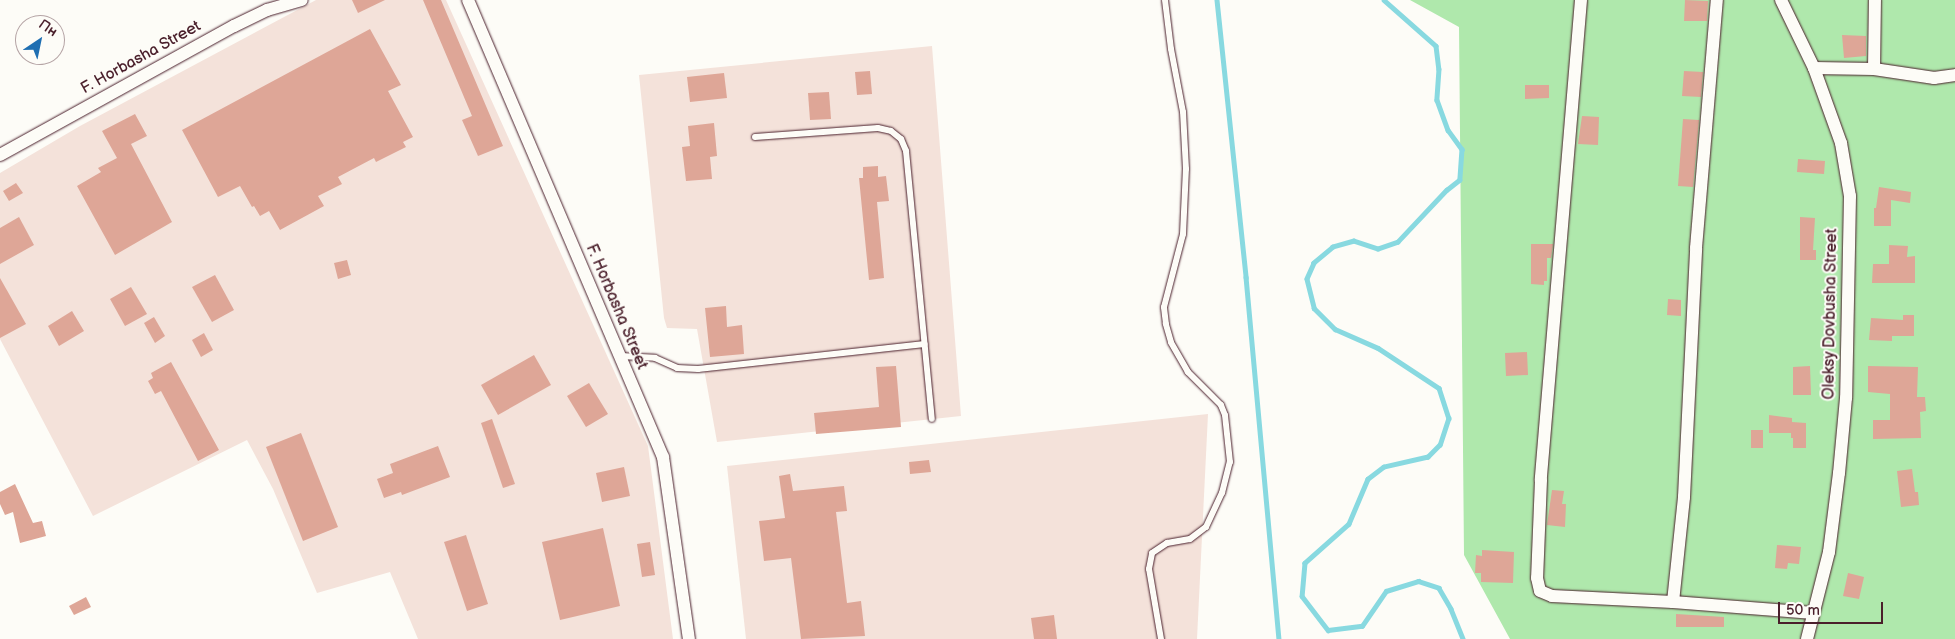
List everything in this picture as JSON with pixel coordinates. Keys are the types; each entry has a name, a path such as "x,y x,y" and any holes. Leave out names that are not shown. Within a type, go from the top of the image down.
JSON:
{"street":[{"name":"F. Horbasha Street","path":"0,155 234,26 267,10 302,0"},
{"name":"F. Horbasha Street","path":"468,0 665,465 689,639"},
{"path":"1581,0 1549,369 1537,578 1540,591 1552,596 1673,602 1814,613"},
{"path":"1673,602 1684,497 1696,248 1717,0"},
{"name":"Oleksy Dovbusha Street","path":"1781,0 1814,68 1843,151 1850,196 1846,398 1840,464 1829,552 1808,639"},
{"path":"1874,69 1875,0"},
{"path":"1814,68 1874,69 1934,78 1955,75"}],"lane":[{"path":"1161,639 1149,569 1152,553 1167,543 1190,539 1206,527 1222,493 1230,462 1225,415 1221,405 1188,372 1171,342 1166,324 1164,307 1183,234 1186,169 1183,112 1171,49 1165,0"},
{"path":"755,138 878,128 891,131 901,139 906,151 932,419"},
{"path":"619,356 655,358 677,368 698,369 924,344"}],"shaded area":[{"path":"316,0 446,0 648,446 673,639 418,639 390,572 317,593 273,489 247,440 93,516 0,339 0,173 80,126"},
{"path":"932,46 961,416 717,442 697,329 667,328 664,318 639,75"},
{"path":"1208,414 1197,639 746,639 727,466"}],"green space":[{"path":"1410,0 1955,0 1955,639 1510,639 1464,555 1459,27"}],"building":[{"path":"352,0 385,0 358,13"},
{"path":"423,0 441,0 503,146 478,156 462,120 472,116"},
{"path":"1685,0 1708,1 1707,21 1684,21"},
{"path":"370,29 401,85 388,91 413,137 403,142 406,147 376,162 374,158 338,177 342,184 318,196 324,206 280,230 269,211 260,216 254,206 252,207 240,186 218,197 182,130"},
{"path":"1842,35 1866,36 1866,56 1844,58"},
{"path":"870,71 872,94 857,95 855,72"},
{"path":"1684,71 1703,72 1701,97 1682,96"},
{"path":"724,73 727,98 690,102 687,77"},
{"path":"1525,85 1549,85 1549,98 1525,99"},
{"path":"829,92 831,119 810,120 808,93"},
{"path":"135,114 147,136 131,144 172,222 115,255 77,186 101,172 98,168 117,158 102,131"},
{"path":"1582,116 1599,117 1598,145 1578,144"},
{"path":"1683,119 1699,120 1693,187 1678,186"},
{"path":"714,123 717,156 710,157 712,179 686,181 682,147 690,146 688,126"},
{"path":"1798,159 1825,161 1824,174 1797,172"},
{"path":"878,166 878,177 886,176 889,201 877,202 884,278 869,280 859,178 863,178 863,167"},
{"path":"16,183 23,193 9,201 3,191"},
{"path":"1879,187 1911,192 1910,203 1891,200 1891,226 1874,226 1874,208 1876,208"},
{"path":"19,217 34,245 0,264 0,228"},
{"path":"1800,217 1815,218 1813,250 1816,250 1816,260 1800,260"},
{"path":"1531,244 1553,244 1551,258 1547,258 1547,281 1544,281 1544,285 1531,284"},
{"path":"1889,245 1908,246 1907,257 1915,256 1915,283 1872,283 1873,264 1889,264"},
{"path":"347,260 351,275 338,279 334,263"},
{"path":"215,275 234,310 212,322 192,287"},
{"path":"0,278 26,324 0,338"},
{"path":"131,287 147,314 125,326 110,299"},
{"path":"1668,299 1681,300 1681,316 1667,315"},
{"path":"726,306 727,327 742,325 744,354 710,357 705,308"},
{"path":"72,311 84,331 59,346 48,326"},
{"path":"1903,315 1914,315 1914,336 1892,336 1892,341 1869,340 1871,318 1903,320"},
{"path":"154,317 165,336 155,343 144,323"},
{"path":"204,333 213,350 201,357 192,340"},
{"path":"1527,352 1528,375 1506,376 1505,353"},
{"path":"534,355 551,385 498,415 481,385"},
{"path":"171,362 219,450 198,461 161,391 155,394 148,381 153,378 151,373"},
{"path":"896,366 901,427 816,434 814,413 879,407 876,367"},
{"path":"1810,366 1811,395 1793,395 1793,367"},
{"path":"1868,366 1918,367 1917,397 1925,397 1926,411 1920,412 1921,438 1873,439 1873,420 1890,420 1890,394 1868,392"},
{"path":"589,383 608,414 586,427 567,396"},
{"path":"1769,415 1792,418 1792,422 1806,423 1806,448 1793,448 1791,433 1769,433"},
{"path":"492,419 515,484 503,488 481,423"},
{"path":"1751,430 1763,430 1763,448 1751,448"},
{"path":"301,433 338,527 303,541 266,447"},
{"path":"438,446 450,477 402,495 401,492 384,498 377,479 393,473 390,464"},
{"path":"929,460 931,472 910,474 909,462"},
{"path":"624,467 630,496 602,502 596,473"},
{"path":"1912,469 1919,505 1901,507 1897,471"},
{"path":"790,474 793,491 844,486 847,511 836,512 847,603 861,601 865,636 801,639 791,558 764,561 759,521 785,518 779,476"},
{"path":"15,484 33,523 42,521 46,536 20,543 13,512 5,515 0,504 0,492"},
{"path":"1552,490 1564,491 1562,504 1566,504 1565,527 1547,525"},
{"path":"603,528 620,606 560,620 542,542"},
{"path":"466,535 488,604 467,611 444,542"},
{"path":"650,542 655,575 642,577 637,544"},
{"path":"1777,545 1801,547 1799,564 1788,563 1787,569 1775,568"},
{"path":"1482,550 1514,552 1513,583 1481,582 1481,573 1475,573 1476,555 1482,556"},
{"path":"1848,573 1864,577 1859,599 1843,596"},
{"path":"86,597 91,607 74,615 69,606"},
{"path":"1676,614 1724,617 1724,627 1676,627"},
{"path":"1054,615 1057,639 1034,639 1031,618"}],"waterway":[{"path":"1217,0 1246,277 1279,639"},
{"path":"1384,0 1436,46 1439,69 1437,100 1448,130 1462,149 1460,180 1447,190 1398,242 1378,249 1354,241 1333,247 1314,263 1307,279 1314,308 1335,329 1378,348 1439,388 1449,418 1440,445 1428,457 1384,467 1368,479 1349,524 1305,563 1302,596 1328,630 1362,626 1386,591 1418,581 1439,588 1451,609 1463,639"}]}
